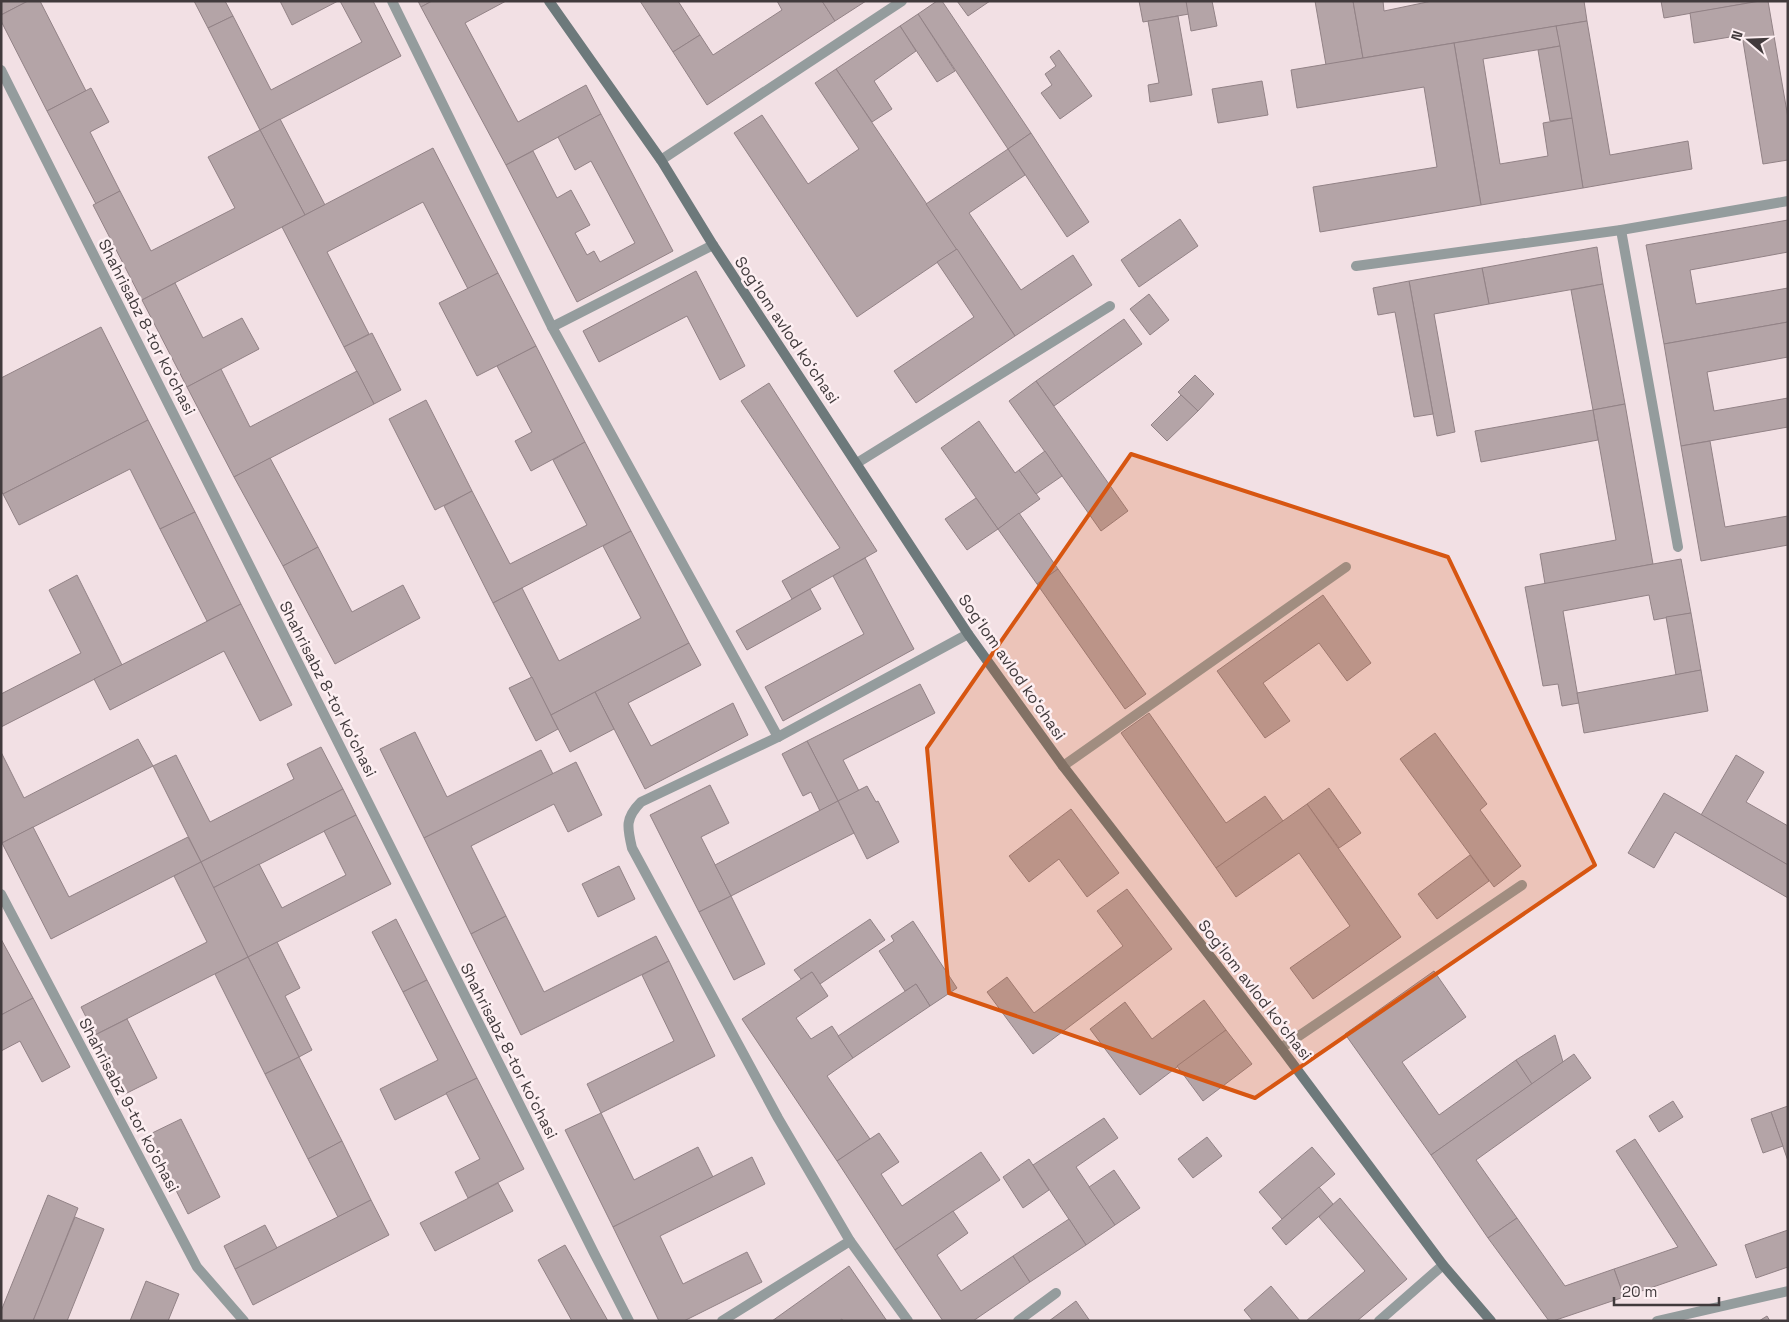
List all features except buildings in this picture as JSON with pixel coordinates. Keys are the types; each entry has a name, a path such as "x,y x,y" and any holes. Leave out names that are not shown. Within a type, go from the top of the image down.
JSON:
{"street":[{"path":"392,1 552,327 778,737"},
{"name":"Sogʻlom avlod koʻchasi","path":"549,1 661,160 713,245 968,634 1063,766 1281,1048 1443,1265 1491,1321"},
{"path":"661,160 902,1"},
{"name":"Shahrisabz 8-tor koʻchasi","path":"1,70 629,1321"},
{"path":"1356,266 1621,230 1788,200"},
{"path":"1621,230 1678,547"},
{"path":"552,327 713,245"},
{"path":"857,463 1110,306"},
{"path":"1063,766 1346,568"},
{"path":"908,1321 850,1242 778,1118 632,848 627,828 632,811 641,802 778,737 968,634"},
{"path":"1281,1048 1522,886"},
{"name":"Shahrisabz 9-tor koʻchasi","path":"1,894 198,1268 244,1321"},
{"path":"722,1321 850,1242"},
{"path":"1379,1321 1443,1265"},
{"path":"1657,1321 1788,1292"},
{"path":"1018,1321 1056,1293"}],"highlighted area":[{"path":"1131,454 1448,557 1595,865 1255,1098 949,993 927,748"}]}
